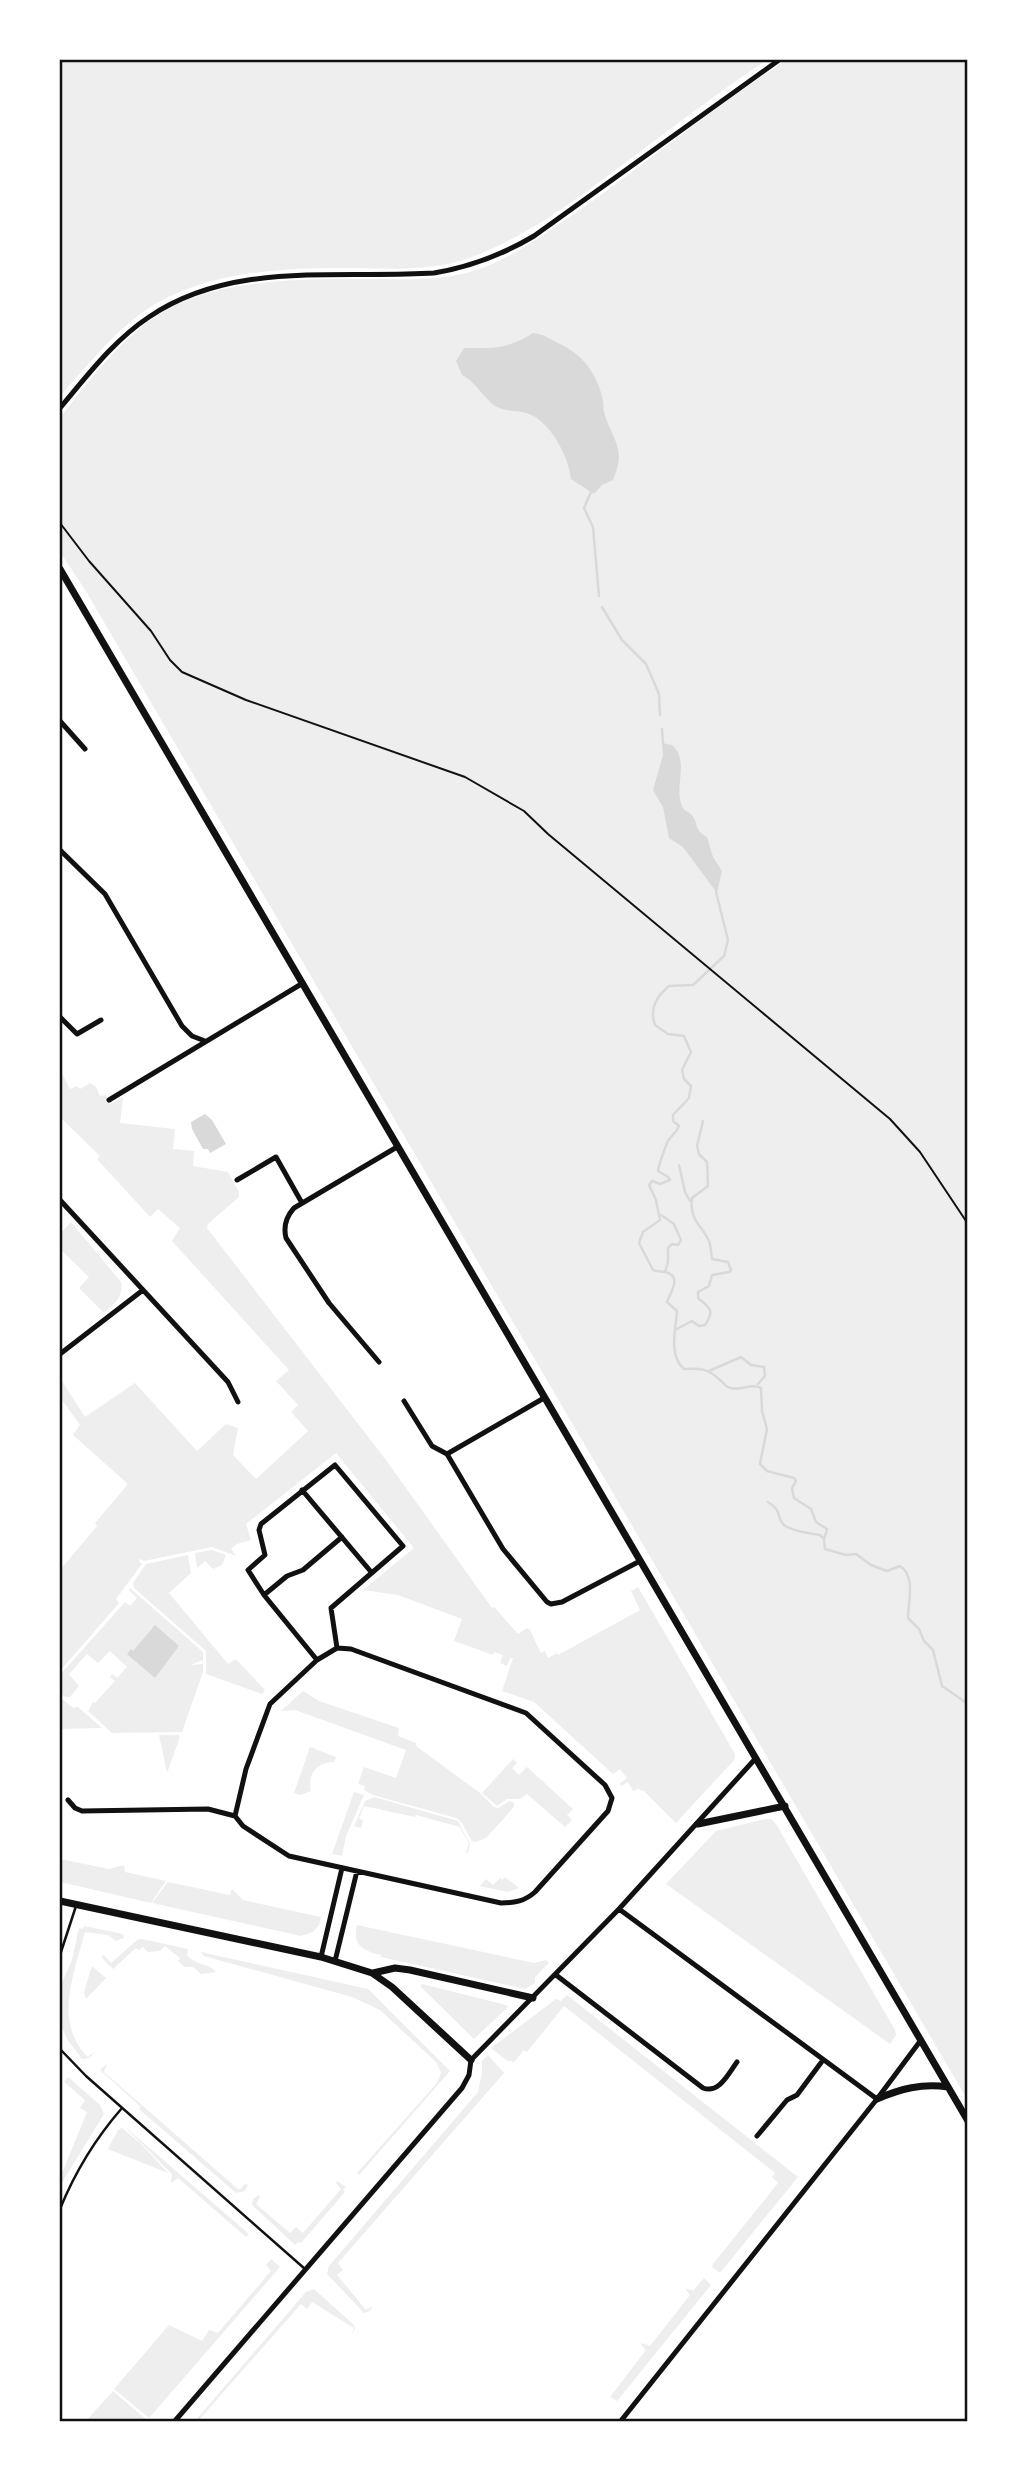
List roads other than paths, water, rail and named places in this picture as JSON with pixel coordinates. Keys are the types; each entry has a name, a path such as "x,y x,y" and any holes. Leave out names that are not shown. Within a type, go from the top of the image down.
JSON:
{"street":[{"path":"60,408 124,337 170,303 228,284 283,275 434,273 457,269 500,254 534,236 779,60"},
{"path":"60,569 968,2121"},
{"path":"60,721 85,749"},
{"path":"60,850 106,894 183,1026 192,1035 205,1041"},
{"path":"109,1100 303,983"},
{"path":"60,1017 77,1034 102,1020"},
{"path":"379,1362 329,1303 286,1238 284,1230 289,1214 302,1203 397,1147"},
{"path":"237,1180 276,1157 302,1203"},
{"path":"61,1204 228,1382 238,1402"},
{"path":"60,1354 143,1290"},
{"path":"447,1454 544,1398"},
{"path":"404,1401 432,1446 447,1454 503,1549 547,1602 562,1602 640,1561"},
{"path":"317,1660 264,1595 248,1570 265,1555 259,1530 261,1524 335,1465 403,1545 331,1608 337,1648"},
{"path":"302,1490 372,1573"},
{"path":"264,1595 287,1576 303,1570 342,1537"},
{"path":"68,1800 82,1811 208,1809 235,1816 243,1826 282,1853 501,1903 521,1902 535,1892 608,1811 611,1798 605,1785 526,1713 351,1649 337,1648 317,1660 270,1704 246,1769 235,1816"},
{"path":"174,2421 462,2088 469,2075 471,2060 619,1909 756,1758"},
{"path":"698,1824 785,1807"},
{"path":"321,1957 342,1868"},
{"path":"335,1961 357,1871"},
{"path":"60,1901 321,1957 372,1973 392,1987 471,2060"},
{"path":"619,1909 877,2099"},
{"path":"372,1973 395,1968 410,1970 533,1998"},
{"path":"556,1975 703,2088 710,2091 717,2088 737,2062"},
{"path":"620,2421 921,2040"},
{"path":"757,2136 787,2100 797,2095 823,2060"},
{"path":"877,2099 914,2087 948,2087"}],"lane":[{"path":"60,1955 76,1906"},
{"path":"60,2049 73,2065 305,2269"},
{"path":"60,2210 88,2154 122,2108"}],"waterway":[{"path":"591,492 584,508 593,527 599,596"},
{"path":"602,607 622,640 646,664 659,694 660,715"},
{"path":"662,729 663,743"},
{"path":"716,892 728,940 724,956 693,985 669,986 661,994 654,1008 655,1025 668,1034 684,1036 691,1052 682,1070 684,1079 691,1086 689,1098 673,1115 673,1121 679,1126 668,1141 658,1169 670,1180 660,1184 652,1181 649,1185 656,1200 660,1220 643,1232 639,1243 653,1270 673,1277 674,1285 667,1302 677,1311 674,1349 679,1363 684,1369 707,1371 732,1389 753,1386 761,1388 762,1411 767,1429 760,1464 767,1471 794,1478 794,1498 811,1509 816,1522 827,1529 825,1549 846,1555 856,1554 871,1565 887,1571 900,1566 905,1570 910,1583 908,1618 933,1650 942,1686 968,1704"},
{"path":"675,1330 692,1321 699,1326 705,1325 710,1312 708,1306 698,1298 698,1292 709,1286 712,1275 731,1270 728,1262 712,1259 709,1241 692,1212 692,1198 708,1186 707,1162 699,1154 697,1146 703,1121"},
{"path":"679,1165 685,1192 690,1201"},
{"path":"661,1215 674,1224 681,1240 678,1245 672,1244 668,1248 665,1272"},
{"path":"709,1371 741,1357 751,1365 764,1367 765,1376 758,1384"},
{"path":"768,1502 776,1508 786,1526 820,1535 824,1539"}]}
